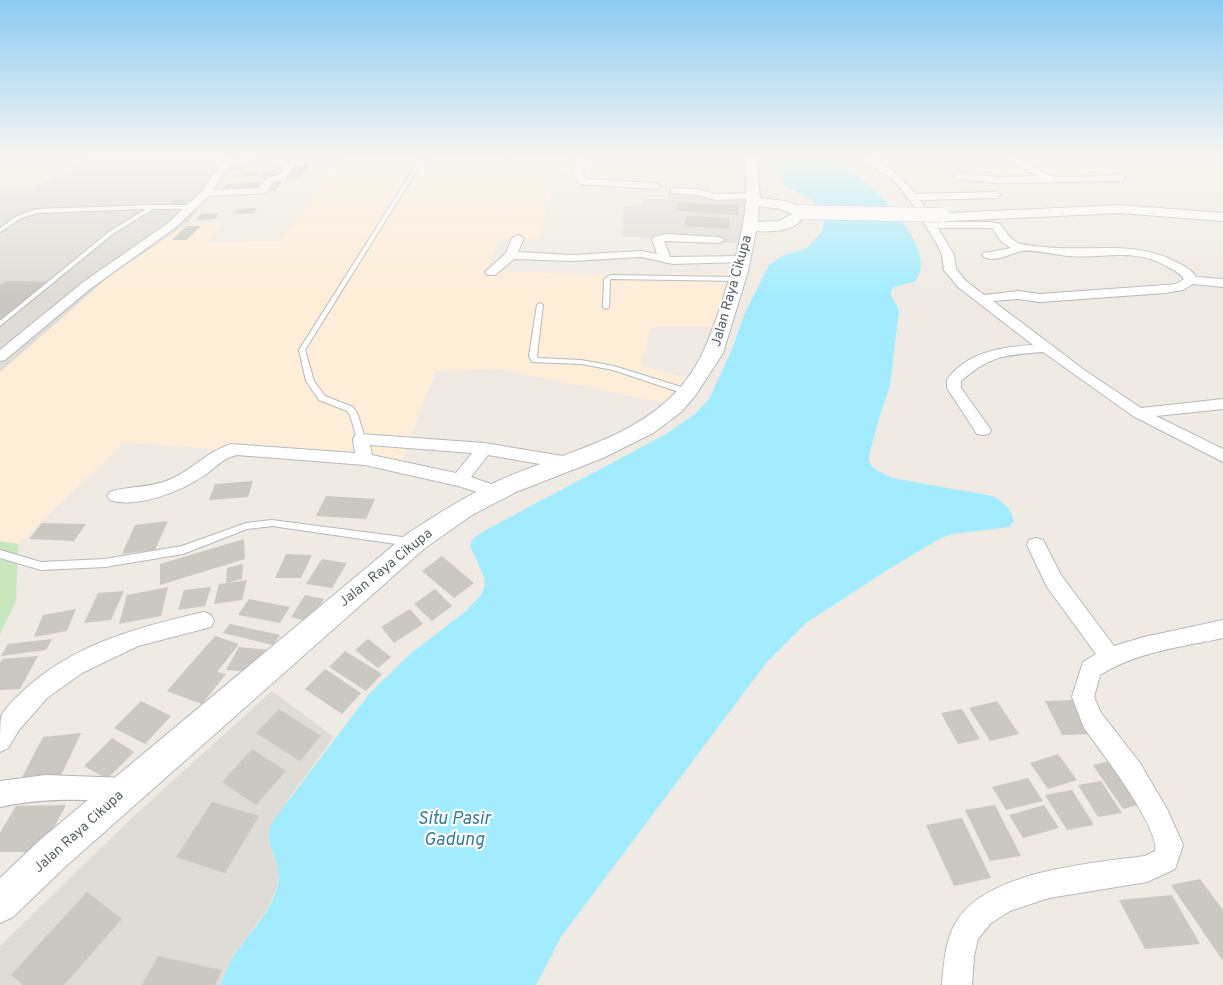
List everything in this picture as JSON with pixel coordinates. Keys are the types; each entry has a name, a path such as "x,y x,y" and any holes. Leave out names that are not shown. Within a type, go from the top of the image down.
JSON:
{"street":[{"path":"0,357 86,286 172,224 195,203"},
{"path":"736,203 752,208 774,227 786,224 798,215"},
{"name":"Jalan Raya Cikupa","path":"0,904 53,853 412,543 463,509 496,492 595,453 650,425 674,407 688,392 714,354 741,269 752,203"},
{"path":"919,203 934,219 948,255 950,270 962,284 1046,348 1138,413 1223,456"},
{"path":"934,219 1151,203"},
{"path":"752,208 783,205 798,215 934,219 992,225 996,226 1005,238 1017,247 1070,253 1129,251 1155,255 1177,266 1189,275 1191,280"},
{"path":"934,219 1119,209 1223,217"},
{"path":"665,259 658,239 661,237 719,240"},
{"path":"491,272 511,255 518,238"},
{"path":"988,255 1009,253 1017,247"},
{"path":"511,255 572,258 641,254 673,261 741,269"},
{"path":"981,299 1018,295 1040,298 1165,289 1179,287 1191,280 1223,283"},
{"path":"983,430 954,388 954,380 980,360 992,355 1007,351 1046,348"},
{"path":"1138,413 1223,404"},
{"path":"365,459 361,439 484,450 569,463"},
{"path":"116,496 155,493 195,474 227,450 365,459 460,480 496,492"},
{"path":"460,480 484,450"},
{"path":"1036,546 1054,581 1110,657"},
{"path":"0,740 9,715 50,682 74,667 134,639 204,621"},
{"path":"957,985 959,955 968,929 989,907 1021,891 1147,870 1166,860 1170,845 1159,820 1131,772 1092,720 1083,698 1091,669 1110,657 1144,646 1223,629"},
{"path":"0,794 42,788 91,786 125,790"}],"lane":[{"path":"361,439 354,415 350,409 322,398 310,381 302,350 394,203"},
{"path":"0,324 112,232 152,207"},
{"path":"0,230 19,217 37,211 191,207"},
{"path":"606,307 607,279 610,277 741,269"},
{"path":"540,305 533,356 535,360 581,362 614,368 688,392"},
{"path":"0,554 42,566 113,562 183,550 246,526 261,523 300,526 412,543"}],"shaded area":[{"path":"0,203 202,203 188,223 107,278 0,372"},
{"path":"310,203 549,203 539,239 498,240 487,271 637,275 737,273 714,327 652,327 640,365 685,377 666,403 498,369 436,371 400,465 125,442 18,544 0,541 0,372 107,278 188,223 223,223 206,242 281,241"},
{"path":"643,203 749,203 744,244 622,236 624,206 643,205"},
{"path":"272,691 334,737 288,799 269,841 279,869 277,888 268,908 234,955 220,985 0,985 0,946 134,816"}],"green space":[{"path":"0,541 18,544 16,601 0,634"}],"water":[{"name":"Situ Pasir Gadung","path":"815,203 887,203 909,231 921,259 920,271 914,282 894,287 891,291 891,296 899,310 890,386 869,455 869,461 873,468 892,478 993,496 1006,506 1014,522 1009,527 952,534 941,538 806,623 766,663 561,937 536,985 220,985 233,958 264,914 277,888 278,869 269,839 272,822 369,694 410,654 466,611 481,595 485,585 484,577 470,546 473,539 482,532 666,434 696,413 709,399 730,354 745,313 769,265 782,256 807,248 822,231 824,223 819,208"}],"building":[{"path":"170,203 183,203 181,205 167,205"},
{"path":"678,203 738,205 738,215 677,211"},
{"path":"257,208 254,213 234,214 238,209"},
{"path":"219,213 215,219 196,220 201,214"},
{"path":"686,216 729,218 729,229 684,226"},
{"path":"186,226 201,226 187,240 172,240"},
{"path":"7,281 49,282 0,320 0,285"},
{"path":"253,481 248,497 209,500 215,484"},
{"path":"326,496 375,499 366,519 316,516"},
{"path":"168,521 155,550 122,554 135,525"},
{"path":"42,523 86,524 74,541 29,539"},
{"path":"244,539 245,559 160,585 160,564"},
{"path":"286,554 312,555 301,578 275,578"},
{"path":"442,556 474,583 454,598 422,571"},
{"path":"322,559 347,563 332,588 306,584"},
{"path":"243,564 242,579 226,583 227,568"},
{"path":"247,580 242,600 214,604 219,584"},
{"path":"168,587 161,616 119,624 127,595"},
{"path":"211,587 205,606 178,610 184,590"},
{"path":"435,589 452,606 432,621 414,604"},
{"path":"124,591 111,620 84,623 98,593"},
{"path":"305,595 324,599 310,622 291,617"},
{"path":"249,599 290,607 280,623 238,615"},
{"path":"76,609 67,631 34,637 43,615"},
{"path":"410,609 423,624 394,643 381,627"},
{"path":"230,624 280,635 273,645 223,633"},
{"path":"215,636 239,644 217,672 226,674 202,704 167,691"},
{"path":"52,639 46,650 1,656 8,644"},
{"path":"368,639 391,657 378,668 355,650"},
{"path":"239,647 269,650 257,672 226,670"},
{"path":"345,651 382,674 366,691 329,667"},
{"path":"38,656 20,689 0,690 0,663 2,659"},
{"path":"325,669 361,693 342,714 305,689"},
{"path":"1075,700 1093,734 1062,735 1045,701"},
{"path":"141,701 171,716 145,744 114,728"},
{"path":"997,701 1019,734 990,741 969,708"},
{"path":"279,709 321,736 300,761 256,733"},
{"path":"962,709 980,739 958,744 941,713"},
{"path":"81,733 59,780 19,783 43,737"},
{"path":"112,738 134,752 107,779 84,766"},
{"path":"252,749 286,771 256,805 222,782"},
{"path":"1058,754 1077,780 1048,789 1030,763"},
{"path":"1114,760 1145,803 1123,809 1093,765"},
{"path":"1028,778 1043,801 1006,810 992,787"},
{"path":"1101,781 1122,813 1098,817 1078,785"},
{"path":"1072,790 1094,825 1067,830 1045,795"},
{"path":"212,802 259,816 225,873 176,857"},
{"path":"66,805 41,852 0,852 0,833 16,806"},
{"path":"995,805 1021,856 990,861 965,810"},
{"path":"1044,805 1059,828 1023,838 1009,815"},
{"path":"962,818 991,878 954,886 926,825"},
{"path":"1200,879 1223,910 1223,961 1171,885"},
{"path":"87,892 122,919 64,985 23,985 11,975"},
{"path":"1172,895 1200,944 1145,949 1119,900"},
{"path":"158,956 222,970 215,985 142,985"}]}
